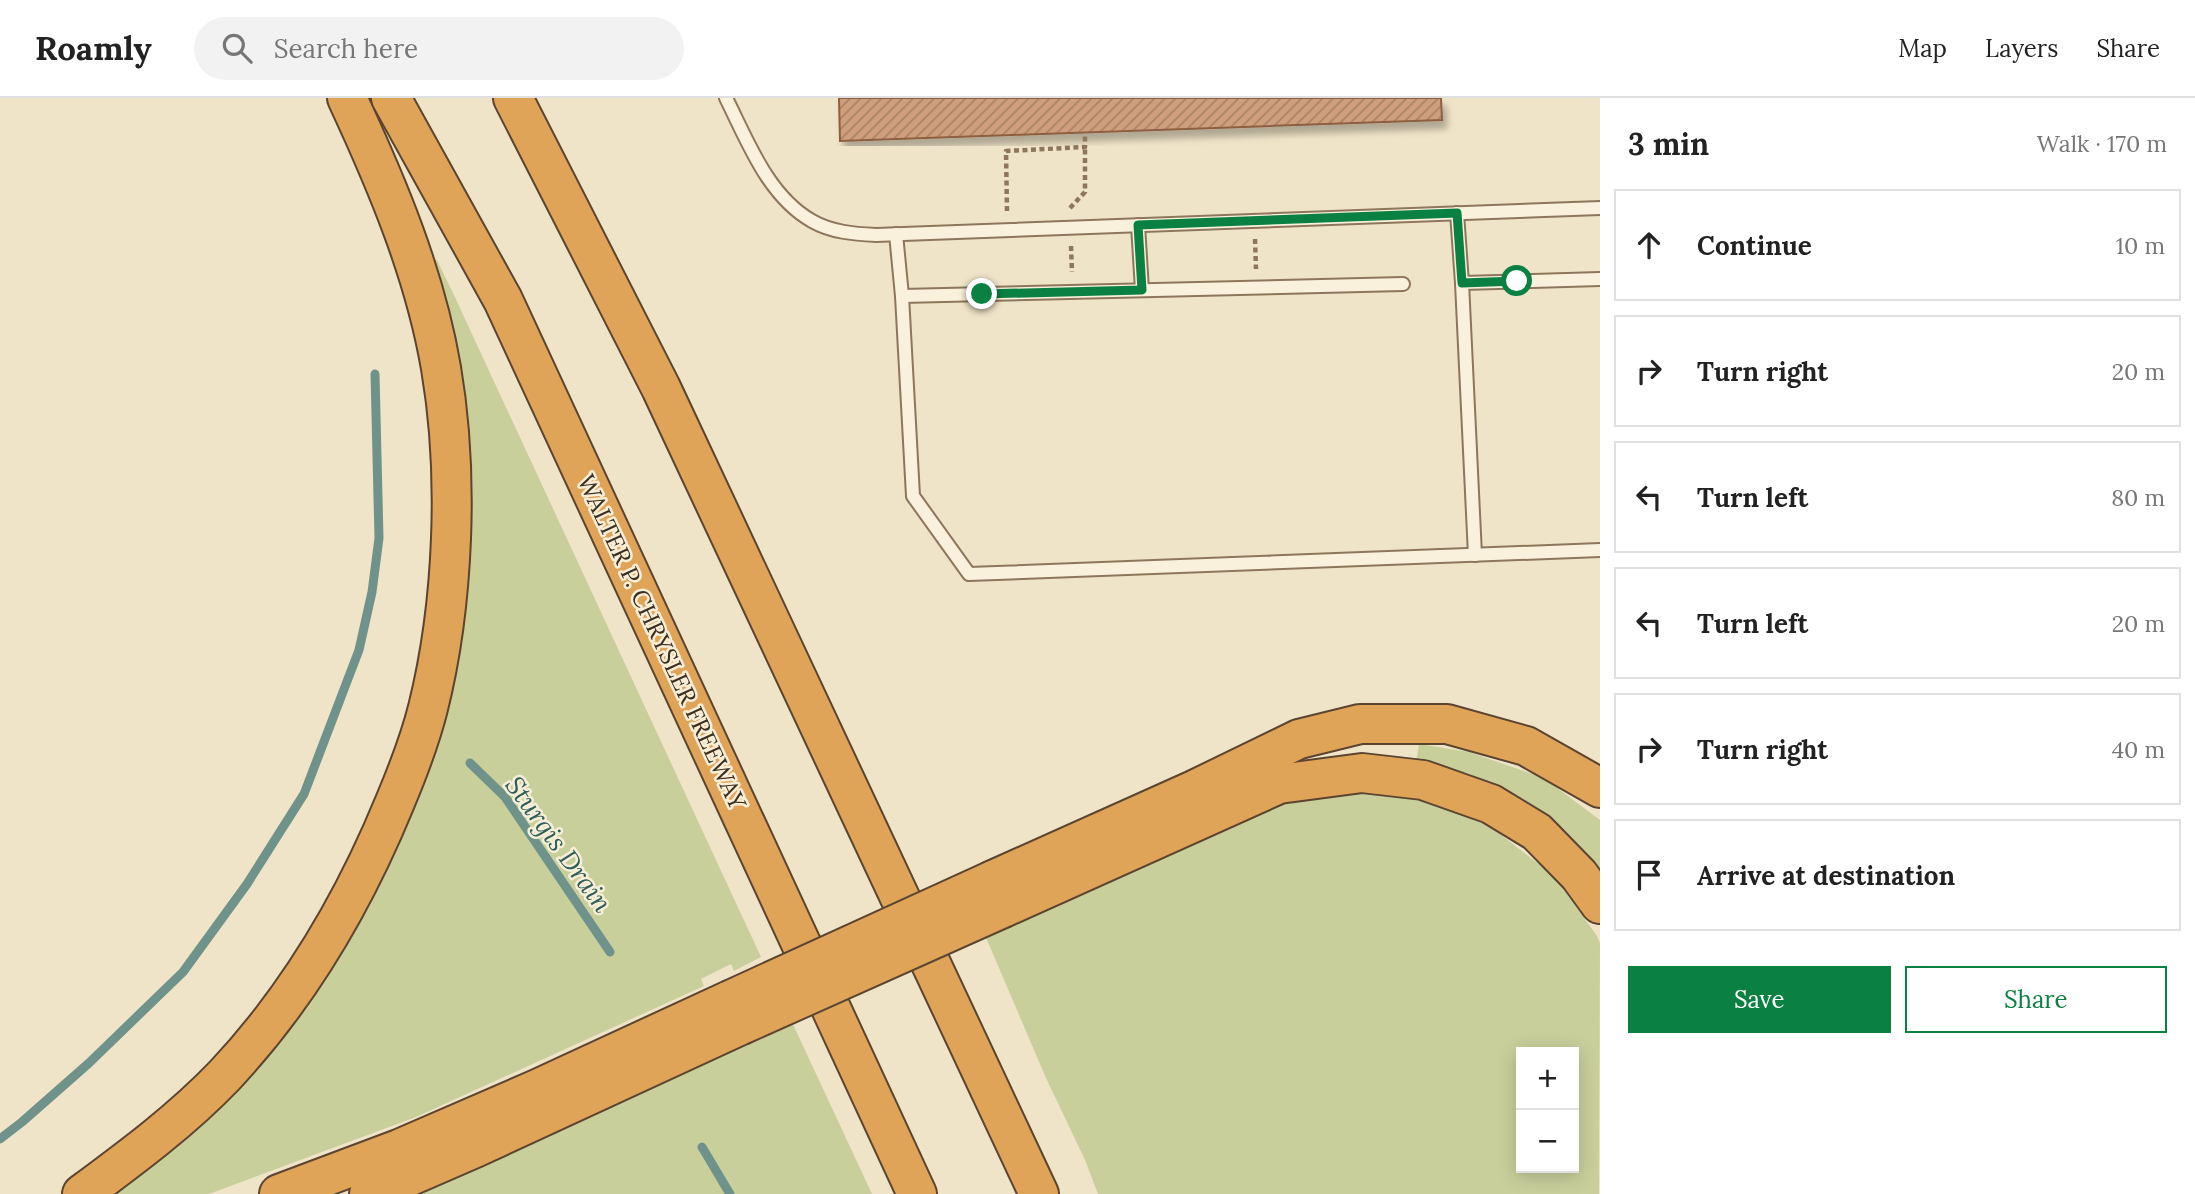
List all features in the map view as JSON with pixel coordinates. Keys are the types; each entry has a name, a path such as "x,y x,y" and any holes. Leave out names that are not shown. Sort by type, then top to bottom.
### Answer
{"highway":[{"path":"82,1194 178,1120 225,1075 296,990 353,893 379,839 410,767 428,708 446,600 451,538 452,475 441,369 430,314 413,260 393,203 347,98"},
{"name":"WALTER P. CHRYSLER FREEWAY","path":"391,98 503,300 917,1194"},
{"path":"513,98 667,400 1040,1191"},
{"path":"998,894 1194,790 1299,738 1360,723 1447,723 1526,746 1600,788"},
{"path":"279,1194 399,1149 535,1090 734,1013 998,894 1279,785 1362,773 1423,780 1490,804 1537,832 1579,874 1600,904"},
{"path":"369,1194 477,1147 734,1013"}],"lane":[{"path":"726,98 767,176 779,193 795,209 814,222 849,233 896,234 1600,208"},
{"path":"1457,213 1475,555"},
{"path":"1138,225 1142,290"},
{"path":"896,234 913,496 969,574 1600,550"},
{"path":"1462,283 1600,279"},
{"path":"902,296 1403,284"}],"path":[{"path":"1070,209 1085,192 1085,133"},
{"path":"1007,212 1006,151 1085,147"}],"green space":[{"path":"428,260 437,260 453,293 761,957 734,971 731,964 701,979 704,986 416,1117 209,1194 110,1194 236,1085 454,654"},
{"path":"1419,744 1469,752 1544,778 1600,820 1600,870 1587,853 1539,810 1468,773 1416,763"},
{"path":"1330,791 1421,798 1491,827 1554,876 1600,943 1599,1194 1098,1194 984,933 1273,802"},
{"path":"791,1020 872,1194 415,1194"}],"building":[{"path":"839,98 1441,98 1442,120 840,141"}],"waterway":[{"path":"0,1139 89,1063 183,972 247,884 304,794 359,650 372,592 379,538 375,374"},
{"name":"Sturgis Drain","path":"470,763 505,797 610,952"},
{"name":"Sturgis Drain","path":"702,1147 730,1194"}],"route":[{"path":"982,294 1142,290 1138,225 1457,213 1462,283 1517,281"}]}
